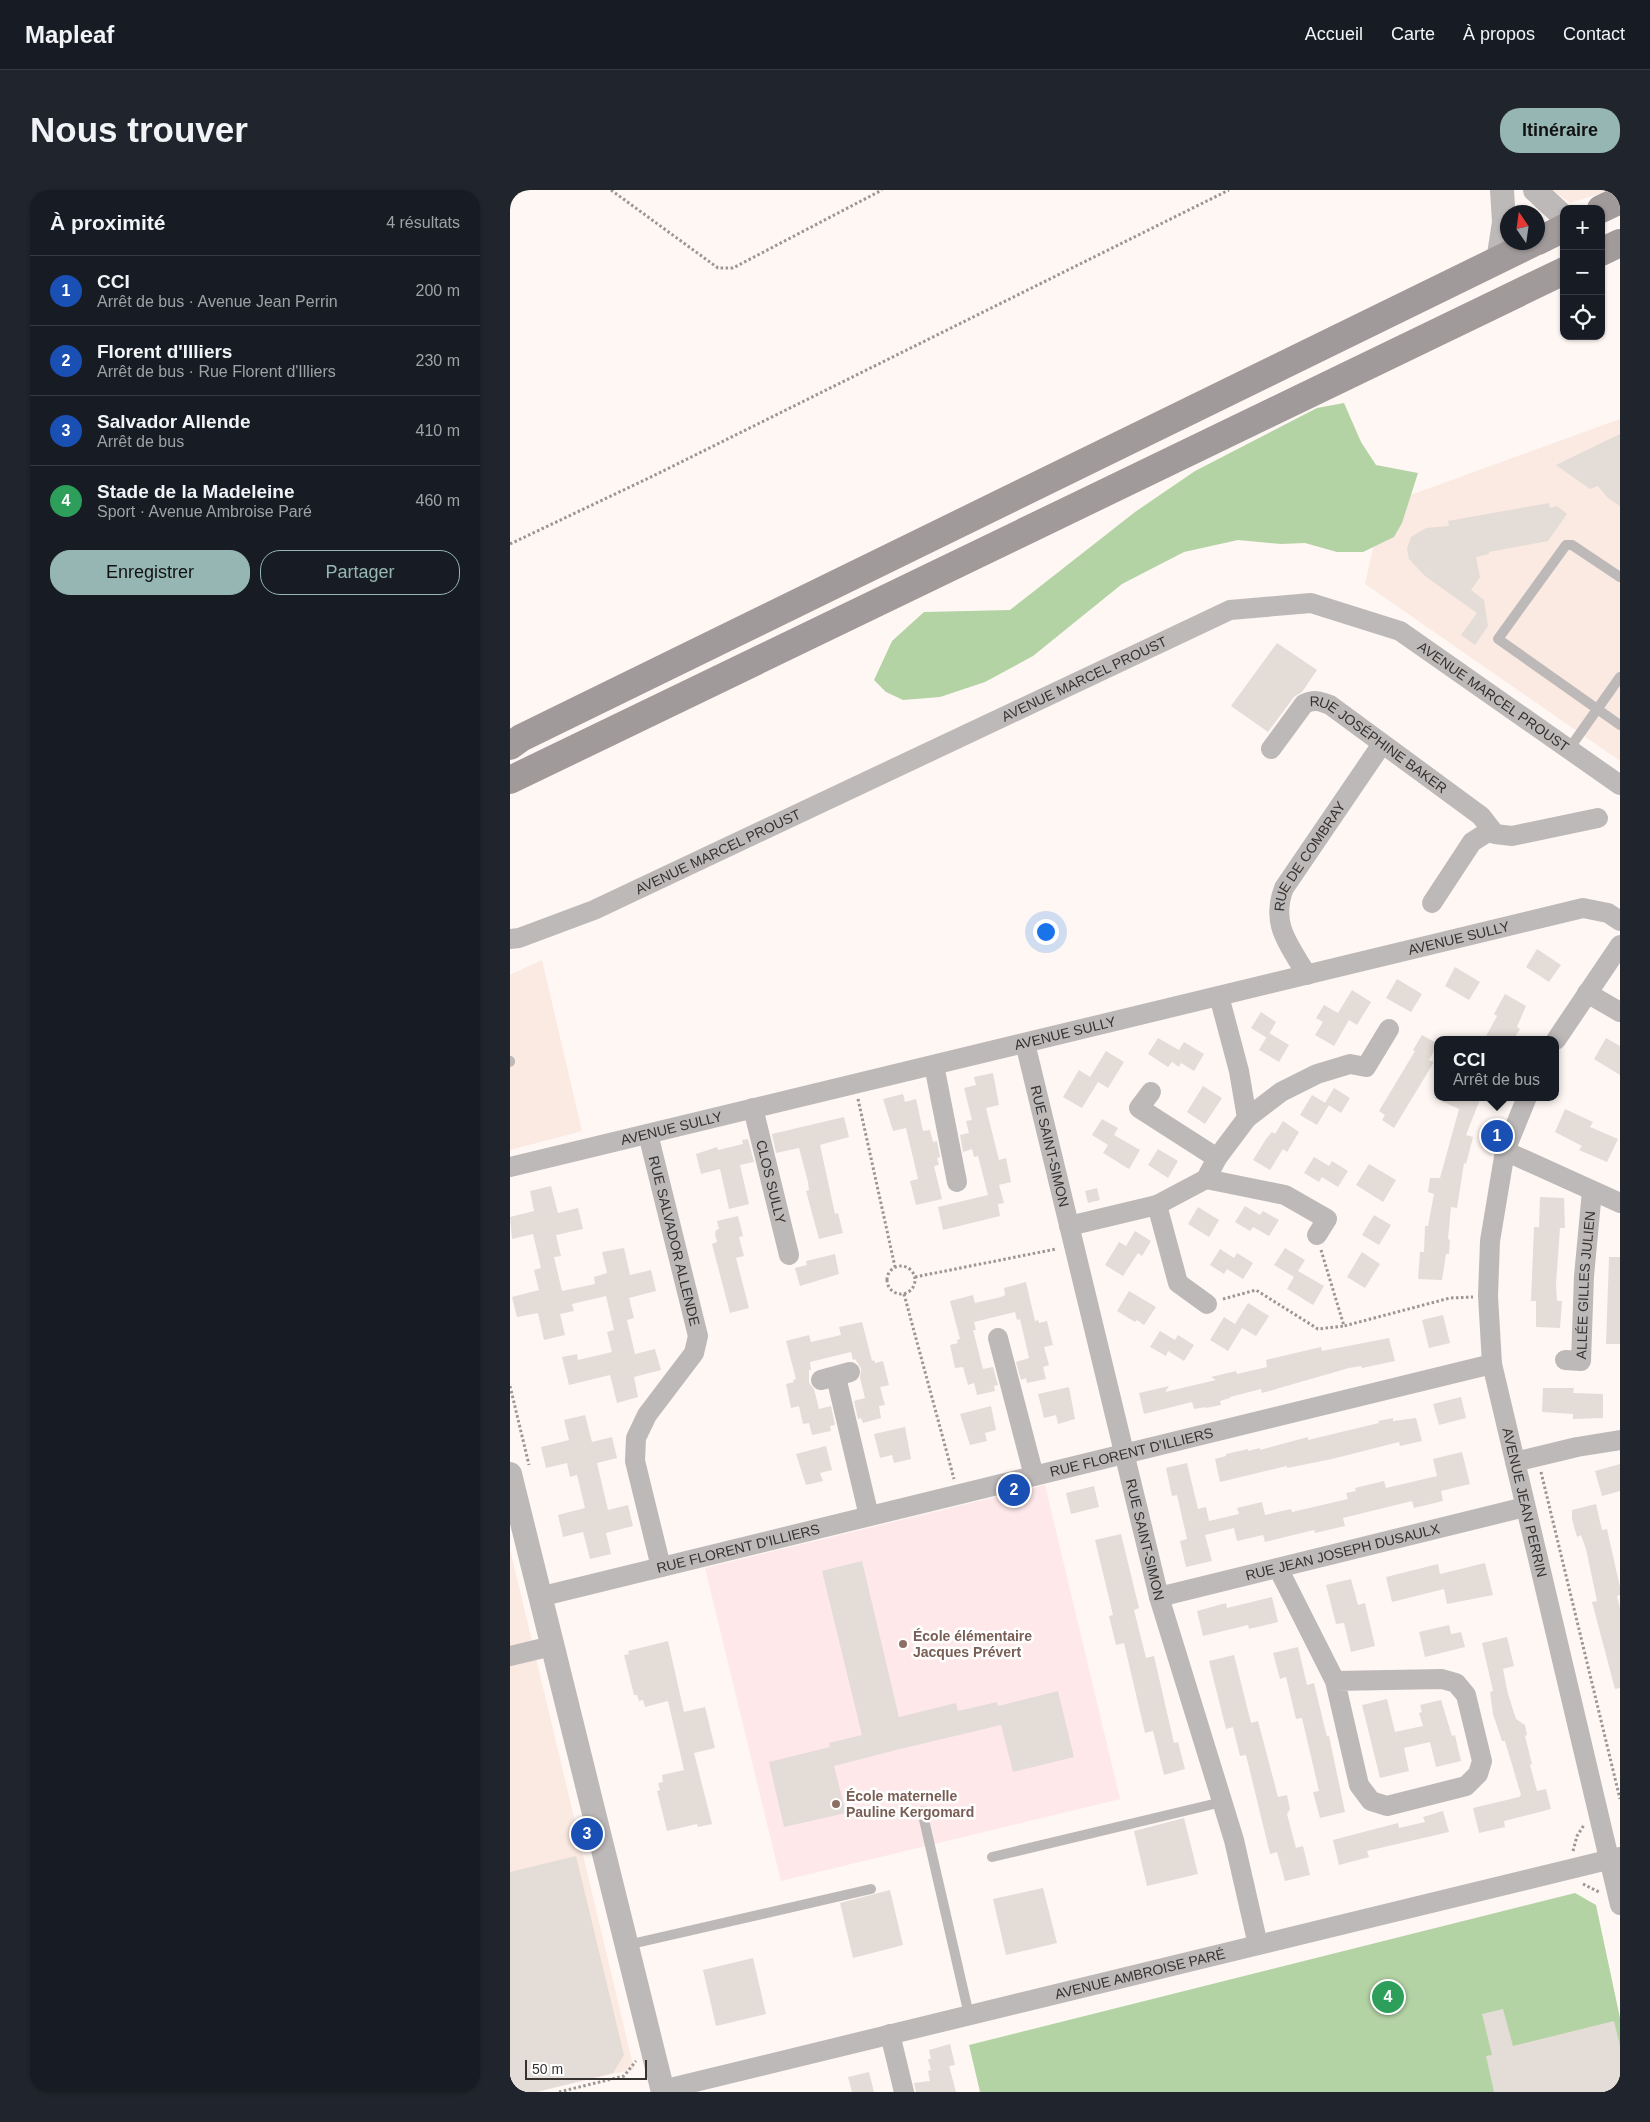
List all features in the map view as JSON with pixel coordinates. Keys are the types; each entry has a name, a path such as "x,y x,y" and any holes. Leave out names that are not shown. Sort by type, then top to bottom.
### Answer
{"main road":[{"path":"1605,207 1620,200"},
{"path":"1545,238 1560,230"},
{"path":"1605,250 1620,243"},
{"path":"510,746 521,738 1520,250"},
{"path":"510,780 1560,272"}],"street":[{"path":"1498,261 1504,222 1502,190"},
{"path":"1535,190 1560,212"},
{"name":"AVENUE MARCEL PROUST","path":"510,939 519,938 594,910 1230,610 1311,604 1400,631 1620,785"},
{"name":"RUE JOSÉPHINE BAKER","path":"1271,749 1304,704 1311,701 1320,701 1330,705 1481,816 1491,830"},
{"name":"RUE DE COMBRAY","path":"1307,975 1282,934 1278,917 1278,902 1284,888 1382,744"},
{"path":"1432,903 1472,842 1491,830 1495,834 1512,836 1598,818"},
{"name":"AVENUE SULLY","path":"510,1167 1583,908 1608,913 1620,921"},
{"name":"AVENUE MARCEL PROUST","path":"510,928 534,931"},
{"path":"1559,1036 1620,945"},
{"path":"1587,993 1620,1012"},
{"path":"1219,996 1239,1070 1248,1118"},
{"path":"1072,1236 1157,1204 1206,1180 1217,1158 1248,1118 1281,1092 1317,1074 1350,1064 1366,1067 1389,1029"},
{"name":"RUE SAINT-SIMON","path":"1025,1043 1159,1597 1234,1840 1258,1945"},
{"path":"934,1065 957,1182"},
{"path":"1151,1092 1139,1108 1217,1158"},
{"name":"AVENUE JEAN PERRIN","path":"1525,1101 1505,1151 1490,1241 1488,1296 1492,1364 1525,1507 1614,1859 1620,1905"},
{"name":"CLOS SULLY","path":"753,1108 789,1255"},
{"name":"RUE SALVADOR ALLENDE","path":"648,1134 698,1336 694,1353 647,1415 636,1438 635,1461 662,1567"},
{"path":"1505,1151 1620,1203"},
{"path":"1206,1180 1285,1196 1326,1219 1317,1235"},
{"name":"ALLÉE GILLES JULIEN","path":"1565,1360 1581,1361 1584,1276 1592,1191"},
{"path":"1157,1204 1178,1283 1207,1304"},
{"path":"999,1338 1034,1476"},
{"name":"RUE FLORENT D'ILLIERS","path":"539,1597 1492,1364"},
{"path":"836,1377 870,1516"},
{"path":"1515,1462 1577,1447 1620,1440"},
{"path":"510,1474 626,1945 659,2091"},
{"name":"RUE JEAN JOSEPH DUSAULX","path":"1159,1597 1525,1507"},
{"path":"1278,1568 1335,1681 1359,1785 1370,1800 1387,1806 1466,1786 1478,1774 1482,1760 1466,1695 1456,1683 1442,1679 1335,1681"},
{"path":"510,1656 552,1646"},
{"name":"AVENUE AMBROISE PARÉ","path":"659,2091 1614,1859"},
{"path":"890,2034 904,2092"}],"lane":[{"path":"1620,577 1572,545 1566,545 1498,639 1620,725"},
{"path":"1569,749 1620,677"},
{"path":"992,1857 1222,1802"},
{"path":"922,1811 969,2015"},
{"path":"626,1945 871,1889"}],"path":[{"path":"611,190 718,268 733,268 882,190"},
{"path":"510,544 654,476 1229,190"},
{"path":"854,1084 895,1267"},
{"path":"1317,1235 1344,1326"},
{"path":"915,1277 1072,1236"},
{"path":"905,1266 910,1269 915,1277 914,1286 904,1294 895,1293 886,1282 888,1273 895,1267 905,1266"},
{"path":"1207,1304 1256,1290 1318,1329 1344,1326 1450,1298 1488,1296"},
{"path":"904,1294 958,1495"},
{"path":"1538,1456 1543,1487 1620,1799"},
{"path":"559,2092 624,2076 636,2060"}],"shaded area":[{"path":"1553,190 1611,190 1570,203"},
{"path":"1620,419 1620,761 1365,584 1383,505"},
{"path":"542,960 582,1131 510,1150 510,975"},
{"name":"École élémentaire Jacques Prévert","path":"1045,1485 1120,1799 781,1881 705,1568"},
{"path":"510,1549 634,2069 537,2092 510,2092"}],"green space":[{"path":"1344,403 1361,442 1376,465 1418,473 1402,523 1394,537 1363,552 1337,552 1305,543 1281,544 1238,540 1184,552 1122,584 1033,656 985,682 940,697 903,700 886,692 874,680 892,641 924,612 1010,610 1135,512 1195,471 1317,408"},
{"path":"1575,1893 1596,1905 1620,2018 1620,2092 980,2092 969,2045"}],"building":[{"path":"1620,434 1620,506 1608,498 1598,486 1590,489 1556,465"},
{"path":"1549,503 1550,508 1557,506 1567,514 1548,541 1489,552 1489,554 1476,557 1480,577 1471,590 1484,600 1488,626 1475,645 1461,635 1477,613 1425,576 1409,559 1407,549 1411,537 1426,528 1449,526 1448,521"},
{"path":"1277,643 1317,670 1302,692 1294,697 1268,732 1231,706"},
{"path":"1537,949 1561,965 1549,982 1526,967"},
{"path":"1455,967 1480,982 1469,1000 1445,986"},
{"path":"1397,979 1422,994 1411,1012 1386,998"},
{"path":"1352,990 1371,1002 1357,1025 1349,1020 1334,1046 1315,1035 1323,1022 1316,1018 1324,1005 1338,1013"},
{"path":"1505,994 1526,1006 1517,1027 1520,1029 1516,1036 1486,1036 1497,1016 1494,1014"},
{"path":"1261,1012 1276,1022 1267,1038 1251,1028"},
{"path":"1269,1033 1289,1045 1279,1062 1259,1050"},
{"path":"1422,1035 1434,1042 1434,1051 1429,1060 1434,1062 1394,1128 1382,1120 1385,1115 1379,1111 1415,1051 1413,1050"},
{"path":"1158,1038 1179,1050 1184,1042 1204,1054 1194,1071 1181,1063 1179,1067 1172,1062 1168,1067 1148,1054"},
{"path":"1606,1038 1620,1046 1620,1075 1594,1059"},
{"path":"1106,1051 1124,1062 1108,1088 1090,1077"},
{"path":"1079,1070 1098,1082 1082,1108 1063,1097"},
{"path":"993,1073 999,1105 986,1108 999,1160 1006,1158 1011,1182 999,1185 1004,1203 998,1204 1000,1216 943,1230 938,1207 988,1195 978,1156 974,1157 972,1149 963,1152 960,1135 969,1133 966,1121 972,1120 964,1088 976,1085 974,1077"},
{"path":"1203,1086 1222,1098 1205,1124 1187,1112"},
{"path":"1334,1088 1350,1098 1341,1113 1325,1103"},
{"path":"903,1094 905,1102 916,1099 923,1131 930,1130 933,1142 937,1141 940,1157 937,1158 939,1165 934,1166 942,1199 916,1205 910,1181 918,1179 906,1128 893,1131 883,1099"},
{"path":"1312,1095 1329,1105 1317,1125 1300,1115"},
{"path":"1442,1101 1479,1101 1466,1135 1473,1137 1466,1164 1464,1163 1457,1208 1451,1207 1448,1239 1450,1240 1449,1254 1446,1254 1442,1280 1418,1279 1420,1252 1424,1252 1425,1226 1428,1226 1434,1194 1428,1192 1430,1178 1440,1178 1459,1109"},
{"path":"1565,1109 1593,1122 1590,1127 1618,1139 1607,1162 1579,1150 1582,1146 1555,1132"},
{"path":"844,1117 849,1137 820,1145 835,1214 838,1213 843,1233 819,1239 806,1191 809,1190 808,1182 799,1148 776,1153 772,1134"},
{"path":"1102,1119 1118,1128 1114,1135 1140,1150 1129,1169 1103,1153 1108,1145 1092,1135"},
{"path":"1283,1121 1299,1132 1287,1152 1283,1149 1270,1170 1253,1160 1266,1139 1272,1132 1275,1134"},
{"path":"748,1139 754,1162 740,1165 749,1204 729,1209 720,1169 701,1174 696,1154 717,1147 718,1150 743,1144 742,1140"},
{"path":"1158,1149 1178,1161 1168,1178 1148,1165"},
{"path":"1314,1157 1329,1166 1332,1161 1348,1171 1338,1187 1322,1177 1319,1182 1304,1173"},
{"path":"1369,1164 1396,1180 1383,1202 1356,1185"},
{"path":"551,1186 558,1213 578,1208 583,1229 556,1235 561,1256 554,1257 562,1291 595,1284 594,1277 607,1273 602,1252 624,1248 630,1275 651,1270 656,1291 629,1298 634,1318 627,1320 635,1354 655,1349 661,1370 634,1377 638,1397 617,1403 610,1375 569,1385 562,1357 577,1354 578,1360 612,1352 607,1332 614,1330 606,1296 572,1304 574,1311 560,1314 565,1335 544,1340 538,1313 517,1317 512,1297 539,1290 534,1270 541,1268 533,1234 512,1239 510,1217 534,1211 530,1191"},
{"path":"1097,1188 1100,1200 1088,1203 1085,1191"},
{"path":"1540,1197 1564,1198 1565,1228 1560,1228 1556,1284 1557,1301 1562,1301 1560,1328 1536,1327 1536,1301 1531,1301 1534,1227 1539,1227"},
{"path":"1245,1206 1260,1215 1263,1211 1279,1220 1269,1236 1253,1227 1250,1231 1235,1222"},
{"path":"1198,1207 1219,1220 1209,1237 1188,1224"},
{"path":"1374,1215 1391,1225 1379,1245 1362,1235"},
{"path":"738,1216 743,1236 739,1237 744,1256 736,1258 749,1308 730,1313 712,1244 717,1242 715,1234 716,1230 719,1229 717,1221"},
{"path":"1135,1231 1151,1241 1142,1256 1138,1253 1123,1276 1105,1265 1119,1242 1126,1246"},
{"path":"1285,1248 1305,1260 1298,1271 1324,1286 1313,1305 1287,1289 1294,1277 1274,1265"},
{"path":"1220,1249 1234,1258 1237,1253 1253,1263 1243,1279 1227,1269 1224,1274 1210,1265"},
{"path":"1362,1252 1380,1264 1365,1288 1347,1277"},
{"path":"835,1254 839,1274 800,1286 795,1268 807,1265 806,1261"},
{"path":"1609,1257 1620,1257 1620,1344 1606,1344"},
{"path":"1026,1282 1035,1321 1038,1320 1039,1323 1047,1321 1053,1345 1044,1347 1049,1365 1043,1367 1046,1379 1027,1383 1026,1378 1021,1380 1016,1362 1029,1358 1020,1319 1017,1320 1015,1312 974,1322 976,1330 973,1330 983,1369 993,1367 998,1385 994,1386 995,1391 977,1395 974,1383 968,1385 963,1367 955,1368 950,1345 958,1343 957,1340 960,1339 950,1301 973,1295 975,1303 1001,1297 1005,1295 1004,1288"},
{"path":"1129,1291 1156,1307 1144,1325 1117,1311"},
{"path":"1248,1303 1269,1316 1256,1336 1242,1328 1228,1351 1210,1340 1224,1317 1235,1324"},
{"path":"1443,1315 1450,1343 1429,1348 1422,1320"},
{"path":"862,1322 872,1361 874,1360 875,1363 883,1361 889,1385 880,1387 885,1405 879,1406 881,1418 863,1423 861,1418 858,1419 854,1401 865,1398 860,1378 861,1368 855,1359 853,1360 851,1352 810,1362 809,1383 814,1389 819,1409 831,1406 835,1425 830,1426 831,1431 812,1435 809,1423 803,1424 799,1406 791,1408 786,1384 794,1382 793,1380 796,1379 786,1341 809,1335 811,1342 841,1335 839,1327"},
{"path":"1160,1331 1175,1340 1178,1335 1194,1345 1184,1361 1168,1351 1166,1356 1150,1347"},
{"path":"1389,1338 1395,1361 1362,1368 1361,1366 1349,1368 1262,1393 1261,1389 1220,1401 1221,1405 1194,1409 1192,1402 1144,1414 1139,1393 1169,1386 1165,1392 1216,1380 1211,1377 1236,1371 1237,1374 1267,1367 1266,1360 1321,1347 1322,1351"},
{"path":"1069,1387 1075,1419 1058,1424 1056,1415 1044,1418 1038,1394"},
{"path":"1543,1388 1574,1388 1573,1393 1603,1394 1603,1418 1573,1419 1573,1414 1542,1412"},
{"path":"1461,1397 1466,1418 1439,1425 1433,1404"},
{"path":"991,1406 996,1430 985,1433 987,1441 970,1445 960,1414"},
{"path":"585,1415 592,1442 612,1437 617,1458 597,1463 608,1510 628,1505 633,1526 606,1533 611,1554 590,1559 583,1532 563,1537 558,1515 585,1508 577,1475 570,1477 567,1463 546,1468 541,1447 569,1440 564,1420"},
{"path":"1393,1418 1393,1421 1416,1418 1422,1441 1400,1446 1399,1442 1332,1459 1287,1468 1287,1466 1220,1482 1215,1459 1226,1456 1226,1454 1248,1449 1248,1451 1260,1448 1260,1450 1308,1437 1308,1440"},
{"path":"905,1427 911,1459 894,1463 892,1455 880,1458 874,1434"},
{"path":"826,1446 832,1470 820,1473 823,1481 806,1485 796,1454"},
{"path":"1462,1452 1470,1484 1441,1491 1443,1501 1414,1508 1412,1501 1343,1518 1345,1526 1315,1533 1314,1530 1265,1542 1263,1535 1237,1541 1234,1528 1205,1535 1212,1561 1186,1567 1180,1541 1187,1539 1177,1495 1172,1496 1166,1468 1187,1463 1198,1509 1206,1507 1209,1521 1239,1514 1237,1508 1262,1502 1265,1515 1291,1509 1292,1512 1348,1499 1346,1493 1356,1491 1355,1488 1384,1481 1386,1488 1437,1476 1433,1459"},
{"path":"1620,1464 1620,1491 1602,1496 1595,1471"},
{"path":"1094,1486 1099,1507 1071,1514 1066,1493"},
{"path":"1596,1504 1602,1530 1607,1529 1620,1587 1620,1595 1617,1596 1620,1608 1620,1688 1615,1689 1592,1602 1597,1601 1586,1549 1581,1535 1577,1537 1572,1519 1572,1510"},
{"path":"1121,1534 1139,1608 1134,1610 1146,1658 1154,1656 1174,1743 1178,1742 1185,1769 1164,1775 1153,1731 1145,1733 1124,1643 1116,1645 1109,1616 1113,1615 1095,1540"},
{"path":"862,1561 899,1717 956,1703 958,1711 997,1702 998,1706 1058,1691 1074,1757 1013,1772 1001,1725 896,1750 834,1766 846,1813 784,1827 769,1762 830,1747 829,1743 862,1735 822,1571"},
{"path":"1485,1563 1493,1595 1447,1604 1444,1589 1392,1602 1386,1577 1438,1564 1440,1574"},
{"path":"1351,1579 1358,1605 1365,1603 1375,1646 1351,1652 1344,1623 1336,1624 1326,1585"},
{"path":"1272,1597 1278,1622 1249,1629 1248,1625 1203,1636 1197,1611 1226,1603 1227,1608"},
{"path":"1449,1625 1451,1634 1461,1632 1465,1647 1425,1657 1419,1632"},
{"path":"1507,1637 1514,1666 1503,1669 1508,1694 1516,1719 1525,1725 1527,1735 1525,1736 1532,1764 1530,1765 1537,1791 1546,1789 1551,1809 1504,1821 1505,1827 1479,1833 1473,1808 1521,1795 1505,1741 1502,1741 1493,1714 1490,1692 1493,1691 1482,1643"},
{"path":"668,1641 684,1712 705,1707 715,1748 694,1753 712,1824 698,1827 697,1824 667,1831 657,1791 660,1790 658,1783 663,1782 662,1775 684,1770 668,1701 645,1707 643,1700 639,1701 637,1695 634,1695 624,1655 629,1654 628,1651"},
{"path":"1298,1647 1307,1685 1314,1683 1325,1729 1327,1736 1329,1736 1345,1812 1320,1818 1313,1792 1319,1791 1302,1718 1296,1719 1286,1677 1280,1679 1273,1653"},
{"path":"1234,1655 1251,1723 1258,1721 1278,1797 1287,1795 1290,1809 1287,1814 1296,1848 1303,1846 1310,1875 1285,1881 1277,1852 1270,1854 1246,1755 1240,1756 1233,1727 1226,1729 1209,1661"},
{"path":"1387,1699 1395,1732 1423,1726 1419,1713 1422,1712 1420,1705 1441,1700 1452,1736 1455,1735 1461,1761 1436,1767 1430,1742 1404,1748 1409,1771 1380,1778 1362,1705"},
{"path":"1443,1811 1449,1832 1367,1851 1369,1857 1339,1865 1333,1840 1398,1823 1399,1828 1425,1822 1423,1817"},
{"path":"1184,1818 1198,1874 1147,1886 1134,1831"},
{"path":"576,1856 624,2055 613,2073 536,2092 510,2092 510,1872"},
{"path":"1043,1888 1057,1943 1006,1955 993,1899"},
{"path":"890,1890 903,1945 853,1958 840,1903"},
{"path":"753,1958 766,2014 716,2026 703,1970"},
{"path":"1503,2009 1513,2046 1614,2021 1620,2046 1620,2092 1494,2092 1486,2056 1492,2055 1482,2014"},
{"path":"950,2044 955,2065 949,2066 956,2092 916,2092 914,2083 930,2081 928,2071 931,2070 928,2059 931,2059 929,2050"},
{"path":"869,2072 874,2092 852,2092 848,2077"}],"place":[{"name":"CCI","path":"1497,1136"},
{"name":"Florent d'Illiers","path":"1014,1490"},
{"name":"École élémentaire Jacques Prévert","path":"903,1644"},
{"name":"École maternelle Pauline Kergomard","path":"836,1804"},
{"name":"Salvador Allende","path":"587,1834"},
{"name":"Stade de la Madeleine","path":"1388,1997"}]}
